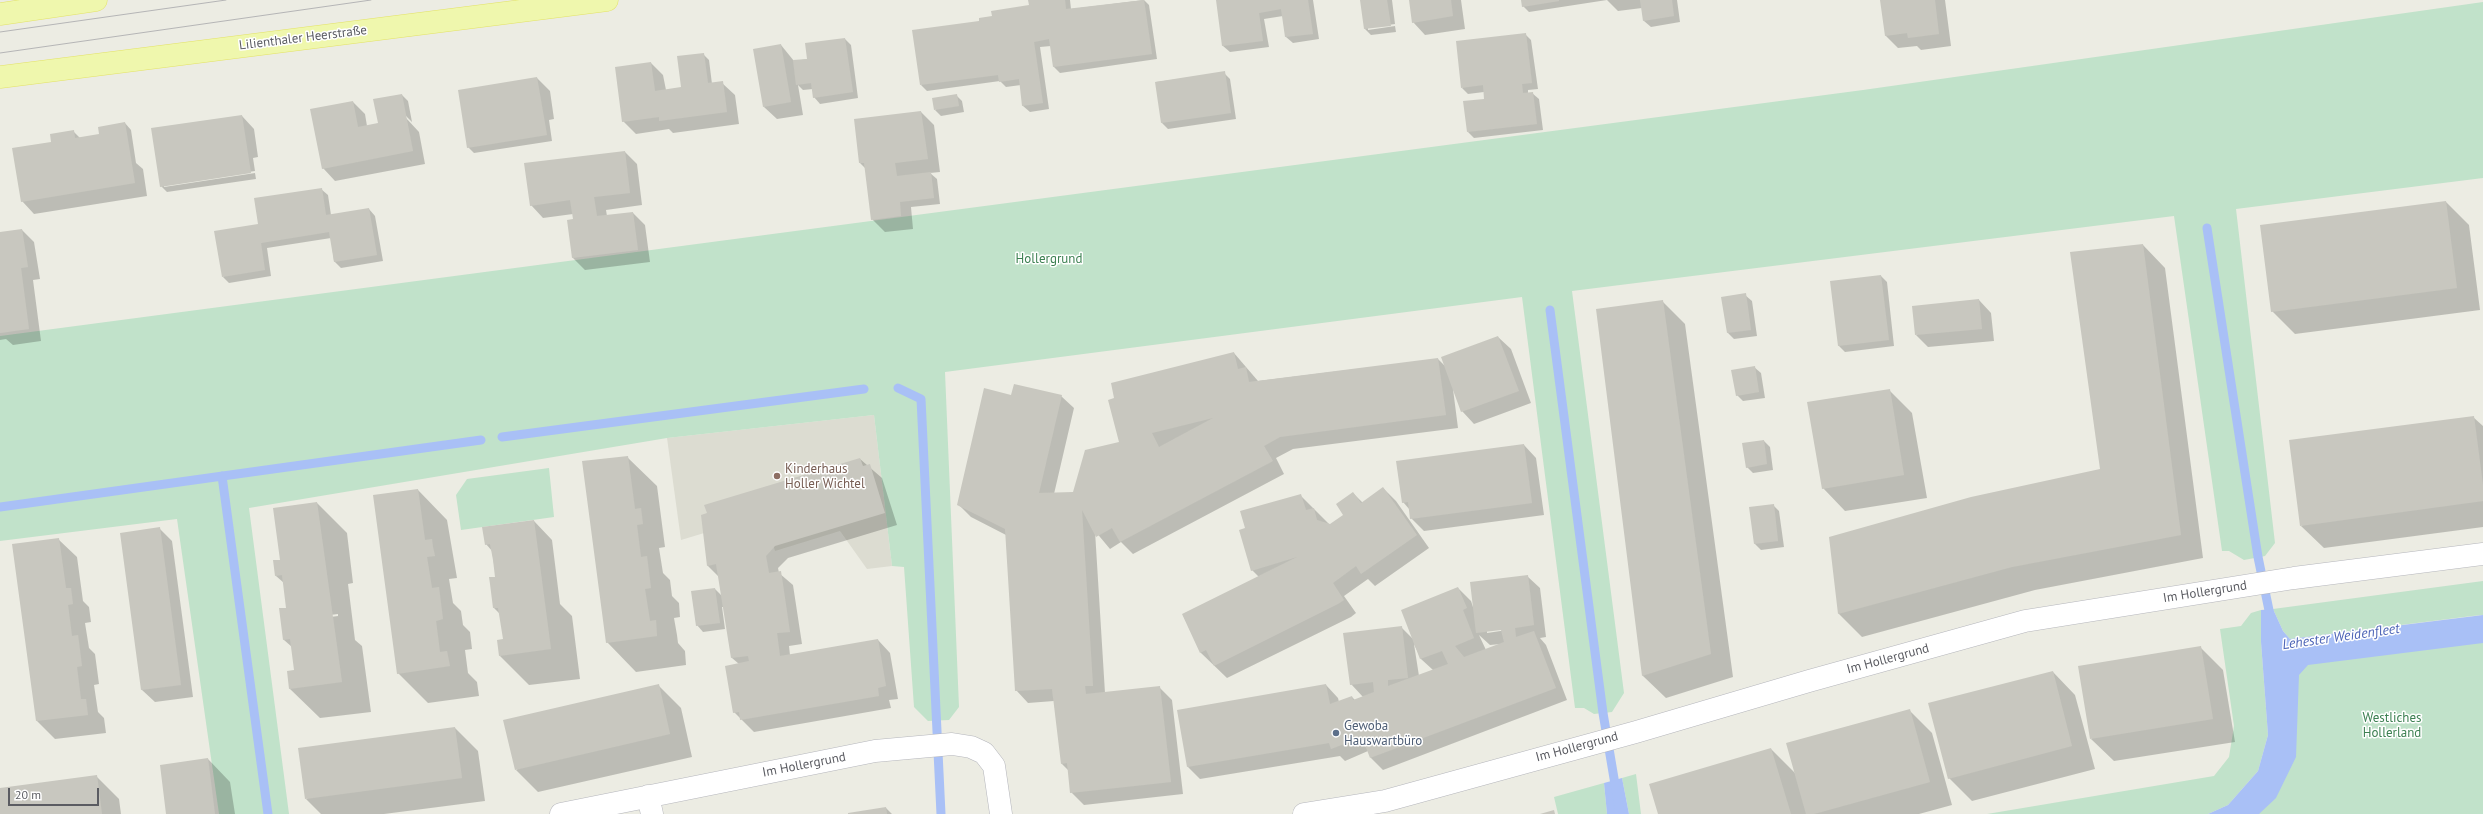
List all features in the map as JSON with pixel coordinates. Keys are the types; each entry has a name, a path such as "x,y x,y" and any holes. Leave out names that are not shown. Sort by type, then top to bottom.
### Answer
{"main road":[{"path":"0,14 96,0"},
{"name":"Lilienthaler Heerstraße","path":"0,77 607,0"}],"street":[{"name":"Im Hollergrund","path":"1304,814 1385,800 1624,735 2025,621 2277,581 2483,554"},
{"name":"Im Hollergrund","path":"561,814 650,805 875,751 952,744 971,747 984,753 994,766 1001,814"}],"shaded area":[{"name":"Kinderhaus Holler Wichtel","path":"874,415 892,566 867,569 840,531 775,551 764,515 681,540 667,438"}],"green space":[{"name":"Hollergrund","path":"2483,2 2483,178 2236,209 2275,543 2265,556 2244,560 2229,551 2222,551 2174,216 1572,291 1624,693 1612,712 1594,714 1584,708 1575,708 1522,297 945,372 959,707 949,720 928,721 914,707 904,567 892,566 874,415 667,438 249,508 289,814 219,814 177,519 0,541 0,336 1863,90"},
{"path":"549,468 554,517 461,530 456,495 467,479"},
{"path":"2483,581 2483,615 2290,639 2283,631 2273,609"},
{"path":"2261,610 2261,642 2268,735 2258,771 2228,805 2208,814 1987,814 2214,776 2229,757 2234,726 2220,629 2241,626 2251,613"},
{"name":"Westliches Hollerland","path":"2483,626 2483,814 2236,814 2264,788 2285,650"},
{"path":"1636,774 1641,814 1629,814 1622,778"},
{"path":"1604,783 1607,814 1558,814 1554,797"}],"water":[{"name":"Lehester Weidenfleet","path":"2273,609 2283,631 2290,639 2483,615 2483,643 2308,665 2299,675 2296,757 2276,798 2259,814 2208,814 2228,805 2258,771 2268,735 2261,642 2261,610"},
{"path":"1622,778 1629,814 1607,814 1604,783"}],"building":[{"path":"1028,0 1065,0 1066,9 1144,0 1152,54 1053,67 1049,39 1034,42 1043,103 1022,106 1019,79 999,82 998,75 920,85 912,30 979,21 979,18 992,16 991,11 1029,5"},
{"path":"1216,0 1308,0 1313,34 1285,37 1281,9 1259,13 1263,41 1222,46"},
{"path":"1360,0 1387,0 1391,26 1364,29"},
{"path":"1409,0 1451,0 1453,16 1412,23"},
{"path":"1521,0 1559,0 1559,1 1522,7"},
{"path":"1640,0 1672,0 1674,16 1643,21"},
{"path":"1880,0 1935,0 1939,34 1908,38 1907,33 1885,36"},
{"path":"1526,33 1532,83 1522,84 1523,93 1533,92 1537,124 1467,132 1463,101 1484,99 1483,85 1461,88 1456,41"},
{"path":"845,38 853,92 813,98 811,83 796,85 793,60 807,59 805,43"},
{"path":"781,44 791,102 763,107 753,49"},
{"path":"704,53 708,83 723,81 727,112 659,121 659,117 622,122 615,67 651,62 655,91 681,87 677,56"},
{"path":"1225,71 1231,113 1161,123 1155,82"},
{"path":"537,77 547,135 467,148 458,90"},
{"path":"402,94 413,151 322,169 310,109 353,101 358,127 378,123 373,99"},
{"path":"957,94 959,106 934,110 932,98"},
{"path":"921,111 928,159 895,163 897,176 931,172 934,198 900,202 901,216 871,220 864,163 859,163 854,119"},
{"path":"242,115 251,173 160,187 151,128"},
{"path":"125,122 135,183 21,202 12,148 51,142 50,134 74,130 75,138 99,134 98,127"},
{"path":"625,151 630,193 594,197 597,216 633,212 638,250 572,258 567,220 573,219 570,200 530,206 524,163"},
{"path":"322,188 326,215 369,208 377,255 334,262 329,232 261,243 265,270 222,277 214,231 258,224 254,198"},
{"path":"2446,201 2457,288 2271,312 2260,225"},
{"path":"22,229 28,267 21,268 29,329 0,333 0,232"},
{"path":"2143,244 2181,535 2012,567 1838,614 1829,537 1971,497 2100,469 2070,252"},
{"path":"1881,275 1889,340 1838,346 1830,281"},
{"path":"1746,293 1751,330 1727,333 1721,297"},
{"path":"1979,299 1982,329 1915,335 1912,306"},
{"path":"1663,300 1711,654 1642,676 1596,309"},
{"path":"1498,336 1519,391 1461,412 1441,357"},
{"path":"1234,352 1238,369 1246,367 1249,382 1438,358 1446,415 1280,437 1264,446 1273,461 1120,542 1112,528 1096,537 1082,510 1093,686 1085,686 1086,694 1160,686 1171,782 1070,793 1067,763 1061,764 1052,689 1015,691 1005,529 957,505 984,388 1011,395 1014,384 1062,395 1039,493 1073,492 1085,450 1119,442 1108,400 1114,398 1111,383","holes":["1213,418 1159,447 1152,433"]},
{"path":"1755,366 1759,392 1736,396 1731,370"},
{"path":"1890,389 1904,475 1822,489 1807,402"},
{"path":"2474,416 2483,485 2483,501 2300,526 2289,440"},
{"path":"1764,440 1767,464 1746,468 1742,443"},
{"path":"1524,444 1532,503 1410,519 1408,502 1402,503 1396,461"},
{"path":"628,456 635,509 641,508 643,524 637,525 641,557 647,556 651,588 645,589 650,621 656,620 657,636 606,643 582,461"},
{"path":"860,458 863,466 870,464 885,513 775,546 766,556 769,573 781,571 790,632 777,633 780,656 878,639 886,686 878,688 879,696 740,720 739,712 733,713 725,666 749,661 748,656 731,658 716,564 707,566 701,515 707,513 704,505"},
{"path":"1383,487 1417,535 1361,574 1356,566 1333,583 1344,600 1338,604 1214,666 1206,650 1200,653 1182,614 1297,557 1251,571 1239,530 1245,528 1240,511 1301,494 1306,510 1314,508 1317,520 1330,524 1343,515 1336,504 1353,492 1361,503"},
{"path":"418,489 425,540 432,539 435,556 427,557 432,588 439,587 443,619 436,621 440,652 447,651 450,666 397,674 373,495"},
{"path":"317,502 342,682 289,689 287,671 294,670 290,639 283,640 279,608 286,608 282,575 275,576 273,560 280,560 273,508"},
{"path":"1774,504 1778,541 1754,544 1749,507"},
{"path":"534,520 551,649 499,656 497,640 503,639 498,608 493,608 489,577 495,577 493,560 490,544 485,545 482,527"},
{"path":"160,527 181,685 141,690 120,533"},
{"path":"59,538 66,588 71,588 73,604 68,605 72,636 78,635 82,666 77,667 81,699 86,699 88,715 36,721 12,544"},
{"path":"1528,575 1534,625 1515,628 1516,637 1534,631 1556,688 1370,758 1362,737 1331,749 1329,743 1187,767 1177,710 1326,684 1330,704 1352,696 1353,700 1374,692 1373,682 1350,685 1343,633 1402,626 1408,678 1388,680 1388,686 1448,664 1442,651 1420,659 1401,610 1458,587 1467,608 1463,610 1474,638 1455,646 1464,657 1504,642 1501,630 1476,633 1470,582"},
{"path":"715,588 720,623 696,626 691,591"},
{"path":"2201,646 2213,719 2090,739 2078,666"},
{"path":"2053,671 2072,746 1948,779 1928,703"},
{"path":"659,684 670,734 515,770 503,720"},
{"path":"1910,709 1930,782 1814,814 1806,814 1786,743"},
{"path":"455,727 462,778 305,799 298,748"},
{"path":"1771,748 1791,814 1658,814 1649,784"},
{"path":"208,758 215,814 166,814 160,765"},
{"path":"97,775 102,814 0,814 0,788"},
{"path":"886,807 887,814 848,814 848,813"},
{"path":"1554,810 1555,814 1540,814"}],"waterway":[{"path":"2207,228 2258,557 2271,620"},
{"path":"1550,310 1603,713 1620,814"},
{"path":"898,388 921,399 941,814"},
{"path":"502,437 864,389"},
{"path":"0,507 481,440"},
{"path":"222,476 268,814"}],"tram line":[{"path":"0,32 226,0"},
{"path":"0,53 371,0"}],"place":[{"name":"Kinderhaus Holler Wichtel","path":"777,476"},
{"name":"Gewoba Hauswartbüro","path":"1336,733"}]}
